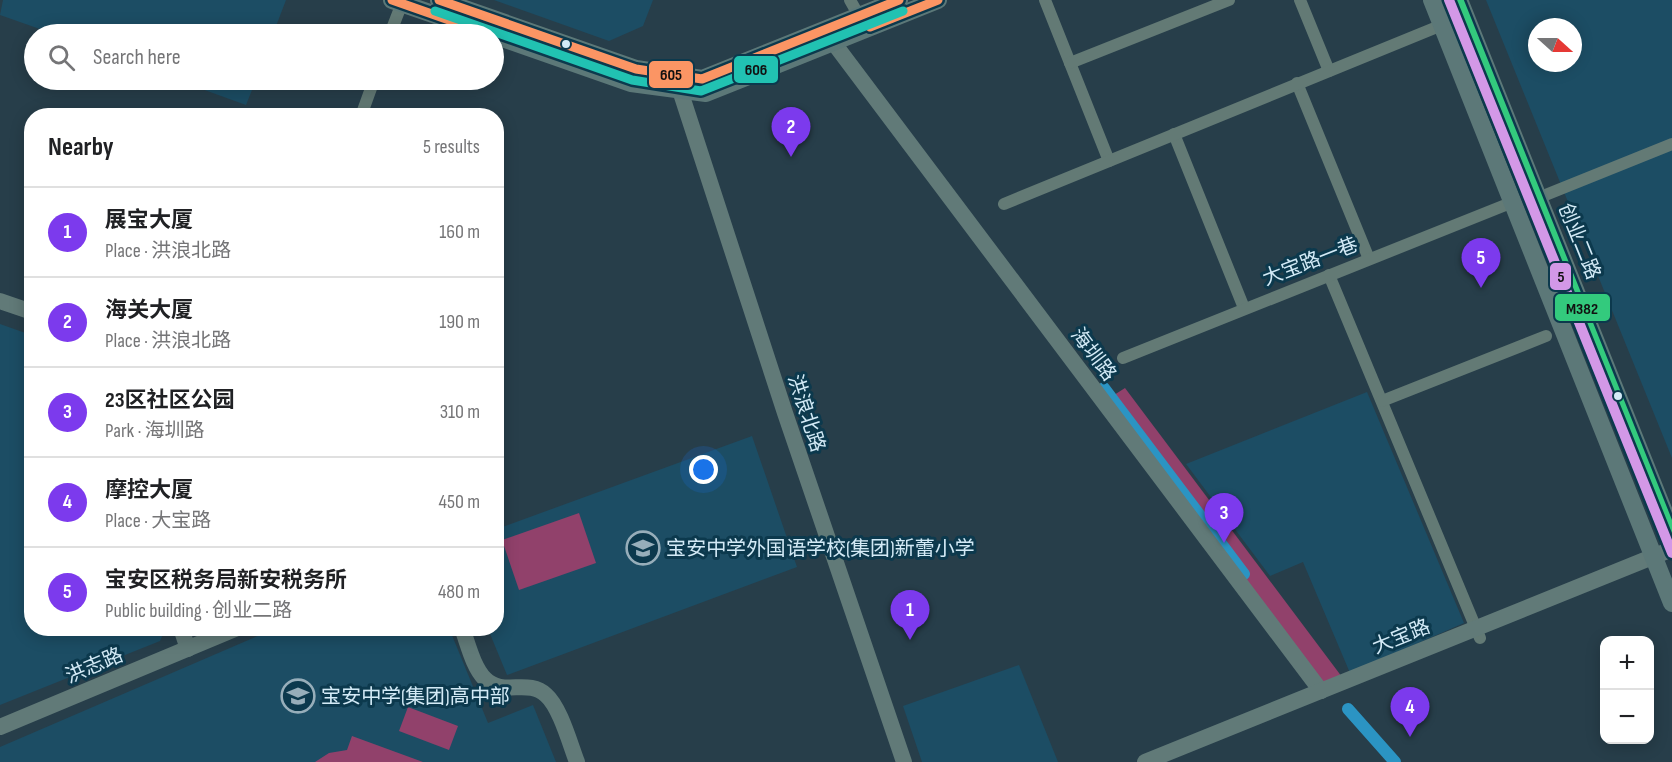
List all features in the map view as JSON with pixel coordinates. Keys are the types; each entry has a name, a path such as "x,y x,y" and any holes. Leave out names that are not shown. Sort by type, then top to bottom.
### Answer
{"main road":[{"path":"439,0 706,93 938,0"},
{"path":"504,39 630,83 678,82 702,79 899,0"},
{"path":"1432,0 1661,561 1672,603"},
{"name":"创业二路","path":"1460,0 1672,532"},
{"path":"397,2 460,24"},
{"name":"海圳路","path":"833,42 1321,691"},
{"name":"洪浪北路","path":"678,82 785,413 904,762"},
{"path":"0,301 24,309"},
{"name":"大宝路","path":"1145,762 1321,691 1478,633 1661,561 1672,549"},
{"name":"大宝路","path":"1172,762 1478,633"},
{"path":"184,636 188,649"},
{"name":"洪志路","path":"0,727 218,636"},
{"path":"465,636 479,670 491,684 508,689 537,689 552,701 577,762"}],"street":[{"path":"850,0 859,16"},
{"path":"1045,0 1109,161"},
{"path":"1070,63 1229,0"},
{"path":"1300,0 1329,71"},
{"path":"392,24 397,2"},
{"path":"1004,204 1442,25"},
{"path":"1297,83 1369,259"},
{"path":"364,108 370,90"},
{"path":"1174,134 1244,308"},
{"path":"1538,198 1672,144"},
{"name":"大宝路一巷","path":"1123,358 1513,202"},
{"path":"1329,275 1478,633"},
{"path":"1382,401 1546,336"}],"shaded area":[{"path":"3,0 286,0 277,24 26,24 0,15"},
{"path":"494,0 653,0 643,26 609,41"},
{"path":"1486,0 1672,0 1672,458"},
{"path":"205,90 252,90 246,105"},
{"path":"0,324 24,333 24,636 162,636 160,641 0,705"},
{"path":"1125,388 1345,681 1321,691 1100,404"},
{"path":"1367,392 1464,623 1350,673 1303,562 1270,576 1186,464"},
{"name":"宝安中学外国语学校(集团)新蕾小学","path":"752,436 797,567 507,675 491,636 504,636 504,526"},
{"path":"579,513 596,563 519,590 504,546 504,539"},
{"name":"宝安中学(集团)高中部","path":"258,636 452,636 488,723 533,705 556,762 0,762 0,747"},
{"path":"1019,665 1058,762 922,762 903,706"},
{"path":"408,707 458,726 449,750 399,731"},
{"path":"352,736 423,762 315,762 329,753 347,750"}],"waterway":[{"path":"1104,388 1244,574"},
{"path":"1348,709 1395,762"}],"metro line":[{"name":"5","path":"1449,0 1672,553"}],"transit line":[{"name":"605","path":"392,0 460,24"},
{"name":"605","path":"439,0 636,69 702,79 899,0"},
{"name":"605","path":"870,27 938,0"},
{"name":"M382","path":"1459,0 1672,532"},
{"name":"606","path":"435,11 472,24"},
{"name":"606","path":"504,35 632,80 701,91 903,11"}],"place":[{"name":"海关大厦","path":"791,157"},
{"name":"宝安区税务局新安税务所","path":"1481,288"},
{"name":"23区社区公园","path":"1224,543"},
{"name":"宝安中学外国语学校(集团)新蕾小学","path":"643,548"},
{"name":"展宝大厦","path":"910,640"},
{"name":"宝安中学(集团)高中部","path":"298,696"},
{"name":"摩控大厦","path":"1410,737"}]}
